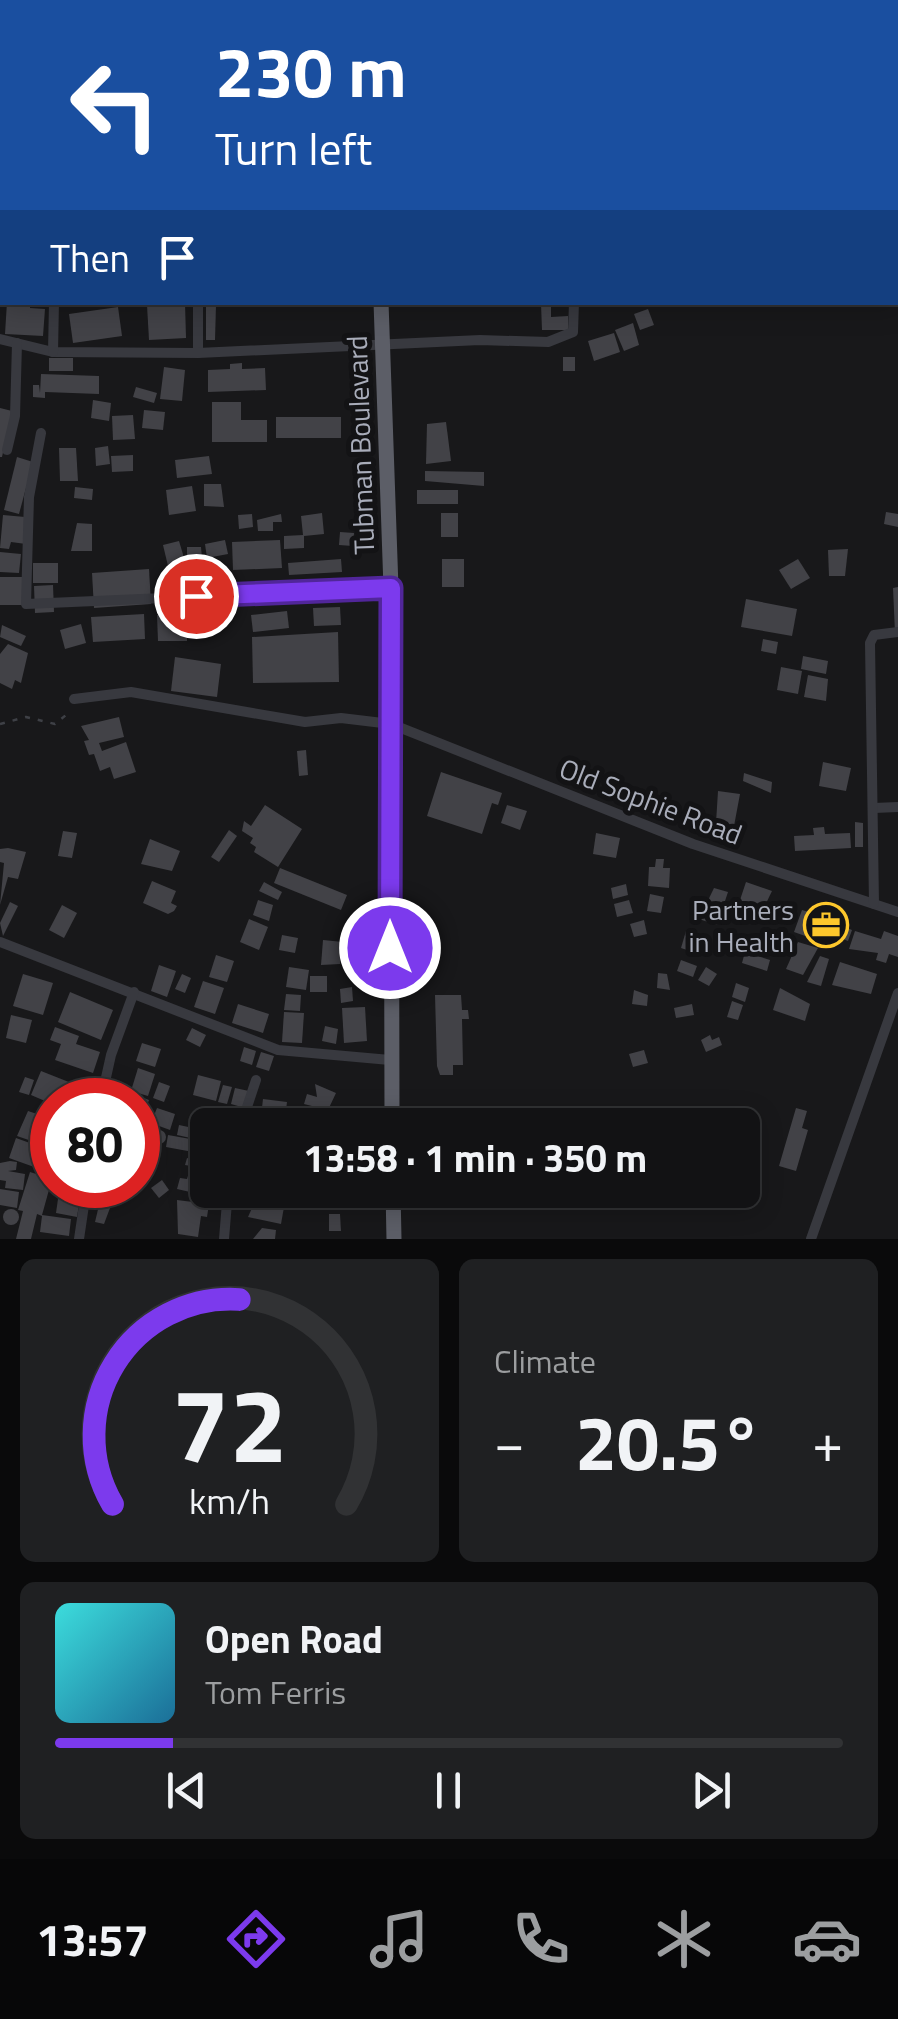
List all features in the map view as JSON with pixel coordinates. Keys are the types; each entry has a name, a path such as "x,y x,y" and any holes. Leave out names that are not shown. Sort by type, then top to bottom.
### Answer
{"highway":[{"name":"Tubman Boulevard","path":"380,305 391,588 391,1108"},
{"path":"393,1208 394,1239"}],"street":[{"path":"53,352 54,305"},
{"path":"198,305 198,353"},
{"path":"0,338 53,352 198,353 560,340 573,332 574,305"},
{"path":"7,450 14,416 18,343"},
{"path":"40,432 29,496 26,604 391,588"},
{"path":"874,904 870,642 874,635 898,632"},
{"name":"Old Sophie Road","path":"74,700 132,692 304,722 341,718 390,724 693,844 898,912"},
{"path":"874,808 898,808"},
{"path":"0,942 278,1050 390,1060"},
{"path":"106,1078 134,992"},
{"path":"812,1239 898,993"},
{"path":"247,1108 256,1080"},
{"path":"79,1239 84,1208"},
{"path":"224,1239 227,1208"}],"path":[{"path":"0,724 26,717 55,724 64,721 74,700"}],"building":[{"path":"7,305 45,309 43,336 5,334"},
{"path":"147,305 185,305 186,338 149,340"},
{"path":"206,305 216,305 215,340 206,340"},
{"path":"541,305 551,305 551,317 568,316 568,330 542,330"},
{"path":"118,307 122,336 73,343 69,314"},
{"path":"648,309 654,325 640,330 634,314"},
{"path":"633,323 639,345 624,351 615,330"},
{"path":"614,333 620,352 594,361 588,341"},
{"path":"563,357 575,357 575,371 563,371"},
{"path":"49,358 73,358 73,371 49,371"},
{"path":"242,363 242,369 265,368 266,390 208,392 208,370 230,369 230,364"},
{"path":"164,367 185,370 182,401 160,399"},
{"path":"41,374 99,376 99,394 45,392 45,398 33,397 33,385 39,385 40,393"},
{"path":"136,387 157,393 154,403 133,397"},
{"path":"93,400 111,403 109,421 91,418"},
{"path":"212,402 241,402 241,420 267,420 267,442 212,442"},
{"path":"0,408 12,411 2,457 0,457"},
{"path":"144,410 165,412 163,430 142,428"},
{"path":"133,415 135,439 113,440 112,416"},
{"path":"276,417 341,417 341,438 276,438"},
{"path":"446,422 451,461 426,464 427,424"},
{"path":"108,446 110,464 96,466 95,448"},
{"path":"59,448 76,448 78,481 60,481"},
{"path":"133,455 133,471 112,472 111,456"},
{"path":"209,456 212,474 177,478 175,460"},
{"path":"17,457 33,462 19,514 4,510"},
{"path":"425,471 484,472 484,486 425,481"},
{"path":"204,484 221,484 224,507 204,506"},
{"path":"192,486 196,511 169,515 166,490"},
{"path":"75,487 93,489 92,500 74,498"},
{"path":"417,490 458,490 458,504 417,504"},
{"path":"886,512 898,514 898,527 884,524"},
{"path":"322,513 324,534 304,536 304,548 284,549 284,536 303,535 301,516"},
{"path":"441,513 458,513 458,537 441,537"},
{"path":"252,514 253,527 239,529 238,515"},
{"path":"281,514 282,522 273,522 273,531 258,531 257,520"},
{"path":"3,515 25,517 26,544 11,542 9,549 0,548"},
{"path":"77,523 92,524 92,551 71,551"},
{"path":"340,532 354,533 353,546 339,545"},
{"path":"225,540 228,554 207,558 205,544"},
{"path":"280,540 282,568 233,570 232,542"},
{"path":"179,541 185,561 168,566 163,545"},
{"path":"187,547 201,547 202,558 187,559"},
{"path":"848,549 845,576 829,576 828,550"},
{"path":"0,552 21,554 19,573 0,572"},
{"path":"341,559 342,572 289,575 288,563"},
{"path":"442,559 464,559 464,587 442,587"},
{"path":"798,559 810,578 791,589 779,570"},
{"path":"33,563 58,563 58,583 33,583"},
{"path":"149,569 151,604 94,608 92,573"},
{"path":"0,577 22,577 23,605 0,605"},
{"path":"53,585 54,612 35,613 34,586"},
{"path":"898,587 898,633 895,633 893,588"},
{"path":"746,599 797,609 792,636 741,627"},
{"path":"340,607 341,625 314,626 313,608"},
{"path":"287,611 289,628 253,632 251,615"},
{"path":"144,614 145,639 93,642 91,617"},
{"path":"157,615 187,615 187,641 158,641"},
{"path":"81,624 86,643 65,649 60,630"},
{"path":"2,625 26,636 21,646 0,637"},
{"path":"338,632 339,682 253,683 252,637"},
{"path":"763,639 778,642 776,654 761,651"},
{"path":"8,644 28,653 21,683 15,680 12,689 0,683 0,654"},
{"path":"803,656 828,661 826,674 801,669"},
{"path":"175,657 221,664 217,697 171,691"},
{"path":"781,667 802,671 798,694 777,690"},
{"path":"808,675 828,679 826,701 804,697"},
{"path":"119,717 124,737 99,743 102,751 126,742 136,772 114,779 110,767 100,771 94,754 89,755 84,741 89,740 81,726"},
{"path":"306,750 308,775 299,776 297,751"},
{"path":"823,762 851,768 846,791 819,786"},
{"path":"441,772 502,793 498,805 492,803 482,834 427,816"},
{"path":"744,773 772,782 771,793 743,781"},
{"path":"718,791 740,794 734,826 716,823"},
{"path":"265,805 302,829 278,867 254,852 256,847 250,843 253,838 242,831 244,821 251,826"},
{"path":"507,805 527,811 520,830 501,823"},
{"path":"855,822 863,823 863,847 855,847"},
{"path":"824,827 825,834 850,833 851,848 795,851 794,836 814,835 813,828"},
{"path":"229,830 237,836 219,862 211,857"},
{"path":"63,831 77,833 72,858 58,856"},
{"path":"596,833 620,838 616,858 593,854"},
{"path":"150,839 180,851 172,871 141,864"},
{"path":"0,849 26,852 18,879 8,877 0,905 4,863 0,862"},
{"path":"656,859 664,859 663,868 670,868 669,888 648,886 649,867 655,867"},
{"path":"280,868 347,895 341,910 274,883"},
{"path":"152,881 176,891 171,903 177,906 174,911 168,914 143,903"},
{"path":"264,882 282,892 278,900 259,891"},
{"path":"746,882 772,891 758,920 736,912"},
{"path":"626,884 628,895 613,899 611,888"},
{"path":"714,888 728,892 717,925 699,919"},
{"path":"650,894 664,897 661,913 647,911"},
{"path":"258,900 273,905 269,921 253,915"},
{"path":"629,900 633,913 617,917 614,904"},
{"path":"10,902 18,906 3,936 0,923"},
{"path":"62,905 77,913 64,938 49,930"},
{"path":"802,910 846,923 845,927 852,930 848,941 838,937 835,945 821,940 824,933 816,930 808,937 794,932"},
{"path":"249,919 268,927 259,950 240,942"},
{"path":"644,920 647,934 634,937 630,924"},
{"path":"686,931 698,935 693,952 681,948"},
{"path":"855,931 881,939 884,931 898,936 898,957 889,954 886,963 876,960 878,953 849,949"},
{"path":"282,935 298,938 295,953 279,950"},
{"path":"323,940 343,942 340,964 321,965"},
{"path":"798,942 818,948 803,975 786,969"},
{"path":"745,952 770,960 767,971 742,963"},
{"path":"216,955 234,961 227,982 209,977"},
{"path":"820,956 829,959 821,986 807,982"},
{"path":"681,960 697,966 693,977 677,971"},
{"path":"840,962 877,974 871,994 832,985"},
{"path":"159,965 176,971 167,997 151,991"},
{"path":"289,967 309,970 306,990 286,987"},
{"path":"706,967 717,974 709,986 698,980"},
{"path":"658,973 667,974 670,990 657,988"},
{"path":"23,974 53,983 43,1015 13,1006"},
{"path":"182,974 191,978 185,993 175,989"},
{"path":"310,976 327,976 327,992 310,992"},
{"path":"203,981 224,988 215,1014 194,1007"},
{"path":"736,983 749,988 745,1002 732,997"},
{"path":"352,987 353,1001 341,1003 340,989"},
{"path":"780,988 810,1004 805,1021 773,1010"},
{"path":"634,990 648,995 647,1006 632,1004"},
{"path":"70,992 113,1010 101,1040 58,1022"},
{"path":"286,994 301,995 300,1011 284,1010"},
{"path":"435,995 461,995 462,1010 468,1010 469,1019 462,1019 463,1065 453,1065 453,1075 440,1075 437,1066"},
{"path":"732,1001 743,1005 738,1020 727,1017"},
{"path":"238,1004 269,1014 263,1033 232,1023"},
{"path":"692,1004 694,1015 676,1018 674,1008"},
{"path":"365,1007 367,1041 344,1043 342,1008"},
{"path":"284,1012 304,1013 302,1043 282,1042"},
{"path":"11,1015 32,1020 26,1043 6,1038"},
{"path":"325,1026 338,1029 336,1044 322,1041"},
{"path":"55,1027 79,1036 76,1044 100,1052 93,1073 55,1060 61,1044 50,1040"},
{"path":"192,1028 206,1035 200,1047 186,1040"},
{"path":"710,1035 712,1040 719,1037 722,1045 706,1052 701,1040"},
{"path":"142,1043 161,1049 155,1067 136,1061"},
{"path":"244,1047 256,1051 252,1065 240,1061"},
{"path":"644,1050 648,1063 633,1067 629,1054"},
{"path":"261,1052 274,1056 269,1071 256,1067"},
{"path":"138,1068 155,1074 154,1078 135,1078"},
{"path":"41,1071 59,1078 38,1078"},
{"path":"198,1075 221,1081 216,1101 193,1095"},
{"path":"25,1077 30,1079 29,1095 19,1092"},
{"path":"160,1082 170,1086 164,1102 160,1101"},
{"path":"315,1084 336,1093 329,1108 304,1104 307,1094 317,1097"},
{"path":"223,1085 232,1087 227,1104 218,1102"},
{"path":"235,1088 249,1091 245,1108 231,1104"},
{"path":"263,1099 287,1102 286,1108 262,1108"},
{"path":"796,1108 807,1111 802,1128 808,1130 796,1171 779,1166"},
{"path":"160,1109 175,1114 170,1130 160,1126"},
{"path":"28,1111 30,1112 30,1140 17,1136"},
{"path":"179,1125 190,1127 190,1138 177,1135"},
{"path":"168,1135 190,1139 190,1151 166,1147"},
{"path":"16,1138 30,1143 30,1166 9,1158"},
{"path":"17,1162 16,1170 8,1171 25,1174 23,1190 5,1188 6,1181 0,1180 0,1163"},
{"path":"190,1169 190,1192 177,1189 180,1178 187,1179"},
{"path":"30,1172 30,1208 44,1208 42,1215 71,1219 69,1236 40,1232 42,1216 37,1214 31,1239 16,1239 23,1211 18,1210"},
{"path":"160,1181 169,1190 160,1197"},
{"path":"0,1189 19,1192 17,1208 0,1205"},
{"path":"177,1200 190,1202 190,1208 208,1208 207,1217 201,1216 198,1237 178,1234"},
{"path":"57,1208 78,1208 77,1217 56,1213"},
{"path":"98,1208 110,1208 104,1224 95,1222"},
{"path":"252,1208 284,1208 281,1224 248,1217"},
{"path":"11,1209 19,1217 11,1225 3,1217"},
{"path":"329,1214 340,1214 341,1231 329,1231"},
{"path":"262,1228 276,1230 275,1239 253,1239"}],"place":[{"name":"Partners in Health","path":"826,925"}],"route":[{"path":"196,596 391,588 390,948"}]}
